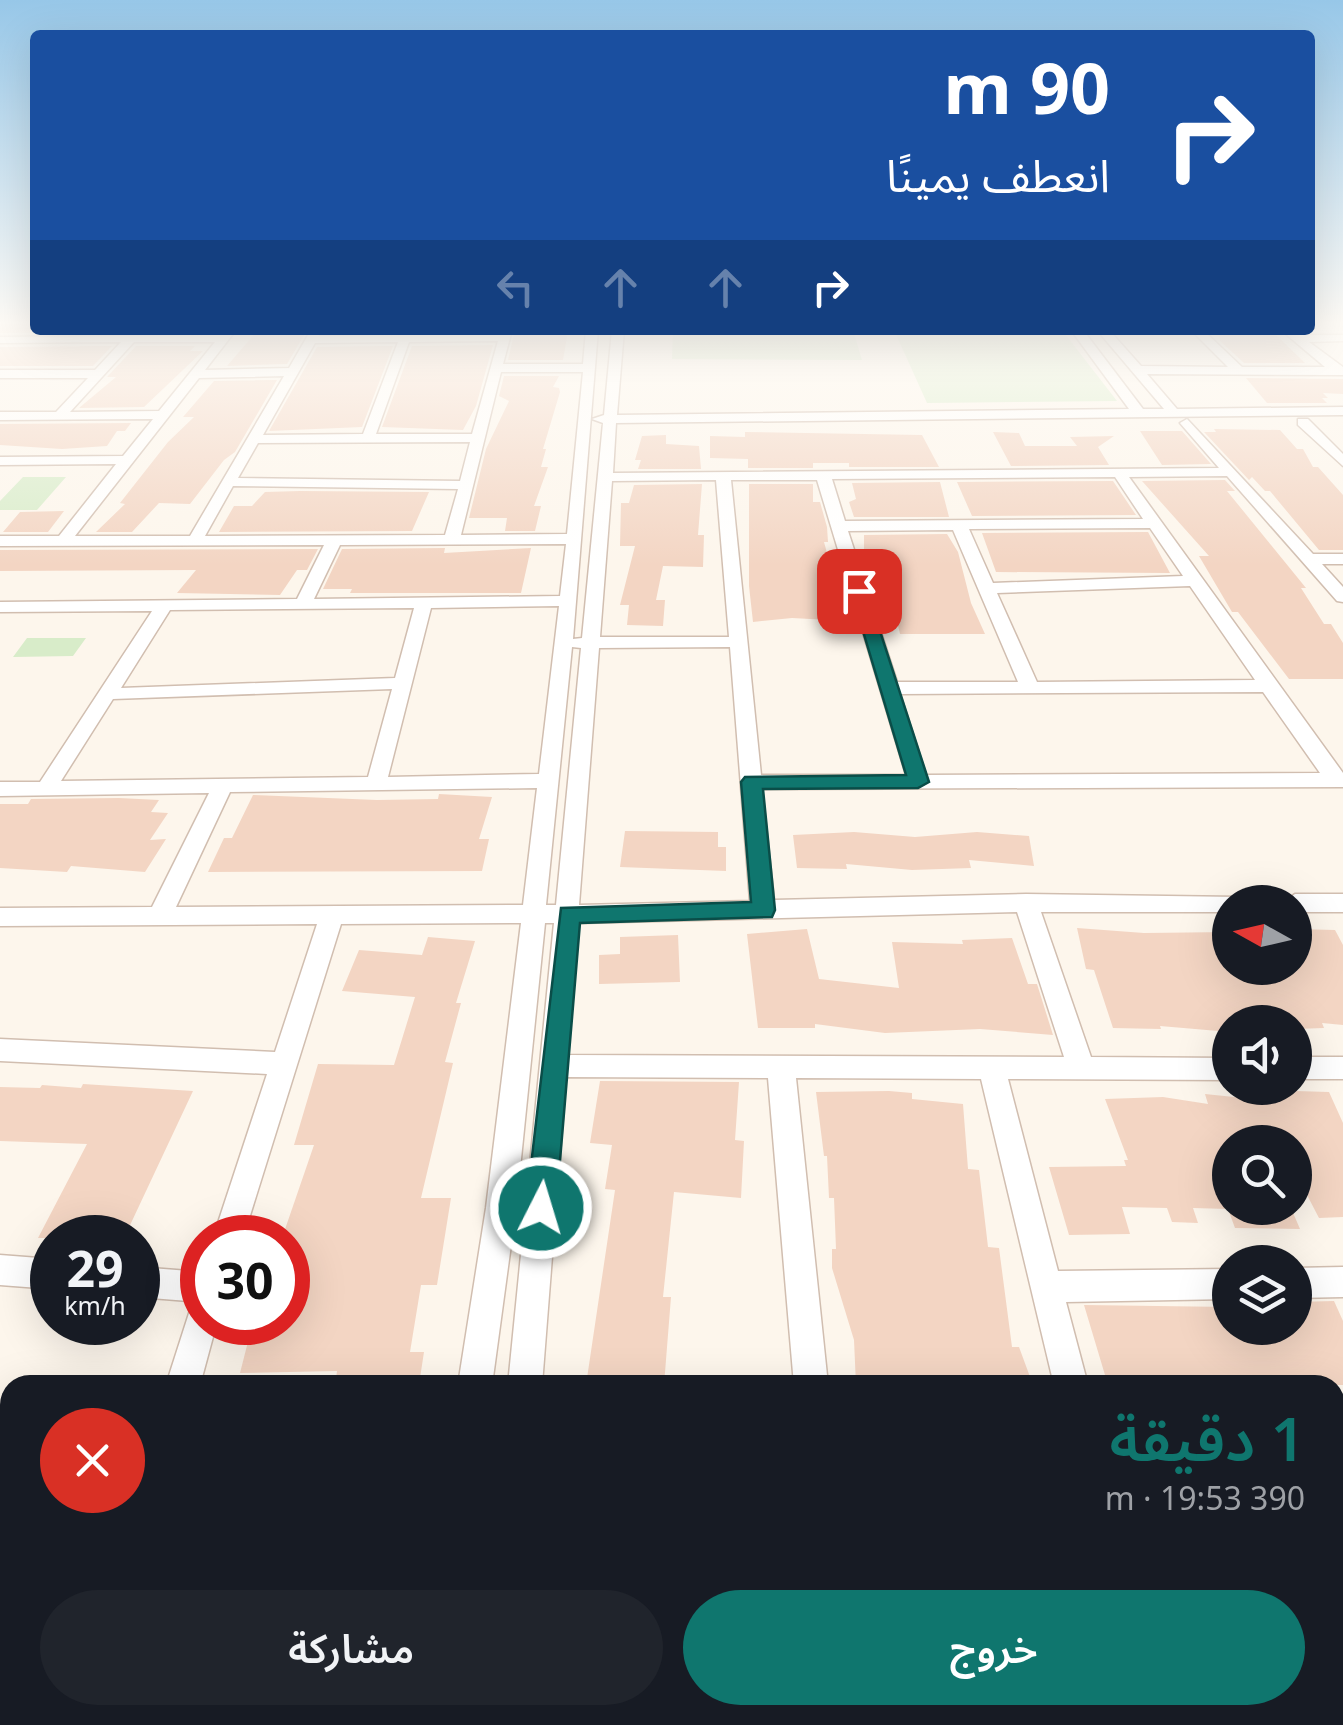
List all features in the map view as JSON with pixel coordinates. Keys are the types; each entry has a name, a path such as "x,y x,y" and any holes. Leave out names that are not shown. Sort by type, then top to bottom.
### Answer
{"street":[{"path":"60,416 71,404"},
{"path":"62,541 171,404"},
{"path":"196,540 274,404"},
{"path":"368,439 381,404"},
{"path":"452,539 486,404"},
{"path":"526,1375 606,478 599,404"},
{"path":"477,1375 496,1264 575,539 606,404"},
{"path":"1132,404 1138,412"},
{"path":"1168,404 1343,598"},
{"path":"603,421 1138,412 1180,418 1343,411"},
{"path":"0,416 163,414"},
{"path":"603,421 1180,418 1343,422"},
{"path":"1303,422 1343,462"},
{"path":"254,439 478,438"},
{"path":"0,461 127,460"},
{"path":"606,478 1231,472"},
{"path":"1120,473 1339,780"},
{"path":"723,476 764,910"},
{"path":"823,476 918,782"},
{"path":"230,482 466,485"},
{"path":"839,526 1155,524"},
{"path":"959,525 1030,687"},
{"path":"0,541 575,539"},
{"path":"303,604 334,540"},
{"path":"1309,559 1343,559"},
{"path":"987,588 1195,580"},
{"path":"0,629 8,607 568,602"},
{"path":"376,784 424,603"},
{"path":"46,789 164,606"},
{"path":"564,643 739,642"},
{"path":"107,694 402,683"},
{"path":"889,688 1269,686"},
{"path":"752,782 1339,780"},
{"path":"0,790 549,781"},
{"path":"160,916 223,786"},
{"path":"1312,902 1343,902"},
{"path":"1026,903 1082,1070"},
{"path":"0,917 569,914 1026,903 1212,903"},
{"path":"235,1215 332,915"},
{"path":"0,1050 284,1064"},
{"path":"554,1066 1212,1069"},
{"path":"781,1068 810,1375"},
{"path":"1312,1068 1343,1068"},
{"path":"992,1070 1068,1375"},
{"path":"0,1270 30,1272"},
{"path":"1312,1283 1343,1282"},
{"path":"1046,1288 1212,1284"},
{"path":"186,1375 194,1345"}],"green space":[{"path":"23,477 66,477 37,510 0,510 0,501"},
{"path":"27,638 86,638 73,656 13,657"}],"building":[{"path":"83,404 147,404 144,407 79,408"},
{"path":"194,404 263,404 235,452 224,460 190,504 159,503 132,532 96,532 125,504 120,503 168,442 194,417 183,417"},
{"path":"284,404 371,404 362,427 269,431"},
{"path":"390,404 476,404 463,430 382,427"},
{"path":"507,404 556,404 543,449 541,467 548,467 534,506 541,506 535,531 505,531 507,518 469,518 486,449"},
{"path":"131,423 125,431 117,431 107,446 62,449 0,445 0,424"},
{"path":"1214,429 1280,430 1297,449 1303,449 1313,467 1318,467 1343,495 1343,550 1319,550 1270,491 1265,491 1252,477 1249,480 1204,432 1216,432"},
{"path":"1140,431 1182,431 1211,464 1162,465"},
{"path":"745,432 922,435 939,467 813,463 813,468 748,468 748,459 710,458 710,436 745,437"},
{"path":"993,432 1019,433 1025,446 1077,446 1070,437 1114,436 1098,447 1109,465 1011,466"},
{"path":"666,435 666,444 699,446 701,469 638,469 641,460 635,460 642,436"},
{"path":"1225,480 1235,491 1227,491 1306,588 1301,588 1324,624 1331,624 1343,643 1343,679 1289,679 1238,612 1232,612 1199,556 1209,556 1142,481"},
{"path":"1113,481 1136,515 972,516 957,482"},
{"path":"940,482 949,517 854,517 849,502 856,499 852,483"},
{"path":"702,484 698,535 704,535 703,567 663,566 656,600 665,600 663,626 627,625 629,605 620,605 635,546 620,546 621,503 629,503 634,485"},
{"path":"749,484 813,484 813,502 820,502 827,527 828,542 824,542 839,597 847,597 848,621 792,618 753,622"},
{"path":"265,492 429,492 412,531 219,532 234,506 252,506"},
{"path":"64,511 48,532 3,532 20,512"},
{"path":"1148,532 1170,573 996,572 982,533"},
{"path":"947,534 958,552 971,603 985,634 900,634 893,605 883,606 869,552 864,551 864,535"},
{"path":"445,548 444,553 531,548 521,593 350,593 352,589 323,589 342,549"},
{"path":"318,549 307,570 297,570 280,595 177,593 196,570 0,571 0,550"},
{"path":"439,794 492,797 479,839 489,839 482,871 208,872 224,838 232,838 253,795 377,800 438,799"},
{"path":"31,799 159,800 151,812 168,813 150,840 166,839 145,872 71,866 67,872 0,868 0,804 28,804"},
{"path":"625,831 718,832 718,847 726,847 726,871 620,867"},
{"path":"854,832 915,837 977,832 1029,836 1034,866 969,860 971,868 912,870 846,864 847,869 797,868 793,835"},
{"path":"1077,928 1212,932 1212,985 1312,985 1312,929 1335,930 1343,945 1343,1025 1322,1023 1324,1028 1312,1028 1312,1005 1212,1005 1212,1030 1160,1026 1161,1029 1113,1028 1094,970 1086,969"},
{"path":"807,929 819,979 899,988 892,942 963,944 962,940 1012,938 1028,984 1037,984 1053,1035 980,1029 885,1033 815,1024 815,1028 758,1028 747,934"},
{"path":"678,935 680,982 599,984 599,955 620,954 620,937"},
{"path":"428,937 475,941 456,1003 461,1003 445,1062 453,1063 421,1198 451,1198 437,1285 421,1285 410,1352 424,1352 420,1375 336,1375 337,1371 240,1373 247,1345 310,1345 310,1215 290,1215 314,1145 294,1145 318,1064 394,1065 415,997 342,991 359,950 422,955"},
{"path":"600,1081 739,1082 735,1140 744,1141 741,1198 674,1192 663,1297 671,1297 665,1375 587,1375 615,1190 605,1189 612,1145 590,1143"},
{"path":"83,1084 193,1091 135,1215 50,1215 87,1144 0,1141 0,1087 81,1088"},
{"path":"889,1091 912,1093 912,1099 963,1104 968,1169 979,1170 988,1247 999,1248 1012,1347 1019,1347 1029,1375 856,1375 854,1340 832,1268 832,1249 836,1249 834,1198 829,1198 827,1156 816,1092"},
{"path":"1312,1092 1329,1092 1343,1123 1343,1217 1319,1218 1312,1205 1312,1125 1212,1125 1212,1209 1193,1208 1198,1223 1172,1222 1167,1208 1122,1207 1130,1234 1069,1235 1049,1167 1126,1166 1124,1160 1128,1160 1105,1099 1163,1097 1208,1104 1205,1094 1212,1095 1212,1105 1312,1105"},
{"path":"1234,1225 1298,1225 1300,1229"},
{"path":"1334,1301 1343,1321 1343,1375 1105,1375 1084,1305 1212,1307 1212,1345 1312,1345 1312,1302"}],"route":[{"path":"541,1208 569,914 764,910 752,782 918,782 859,591"}]}
